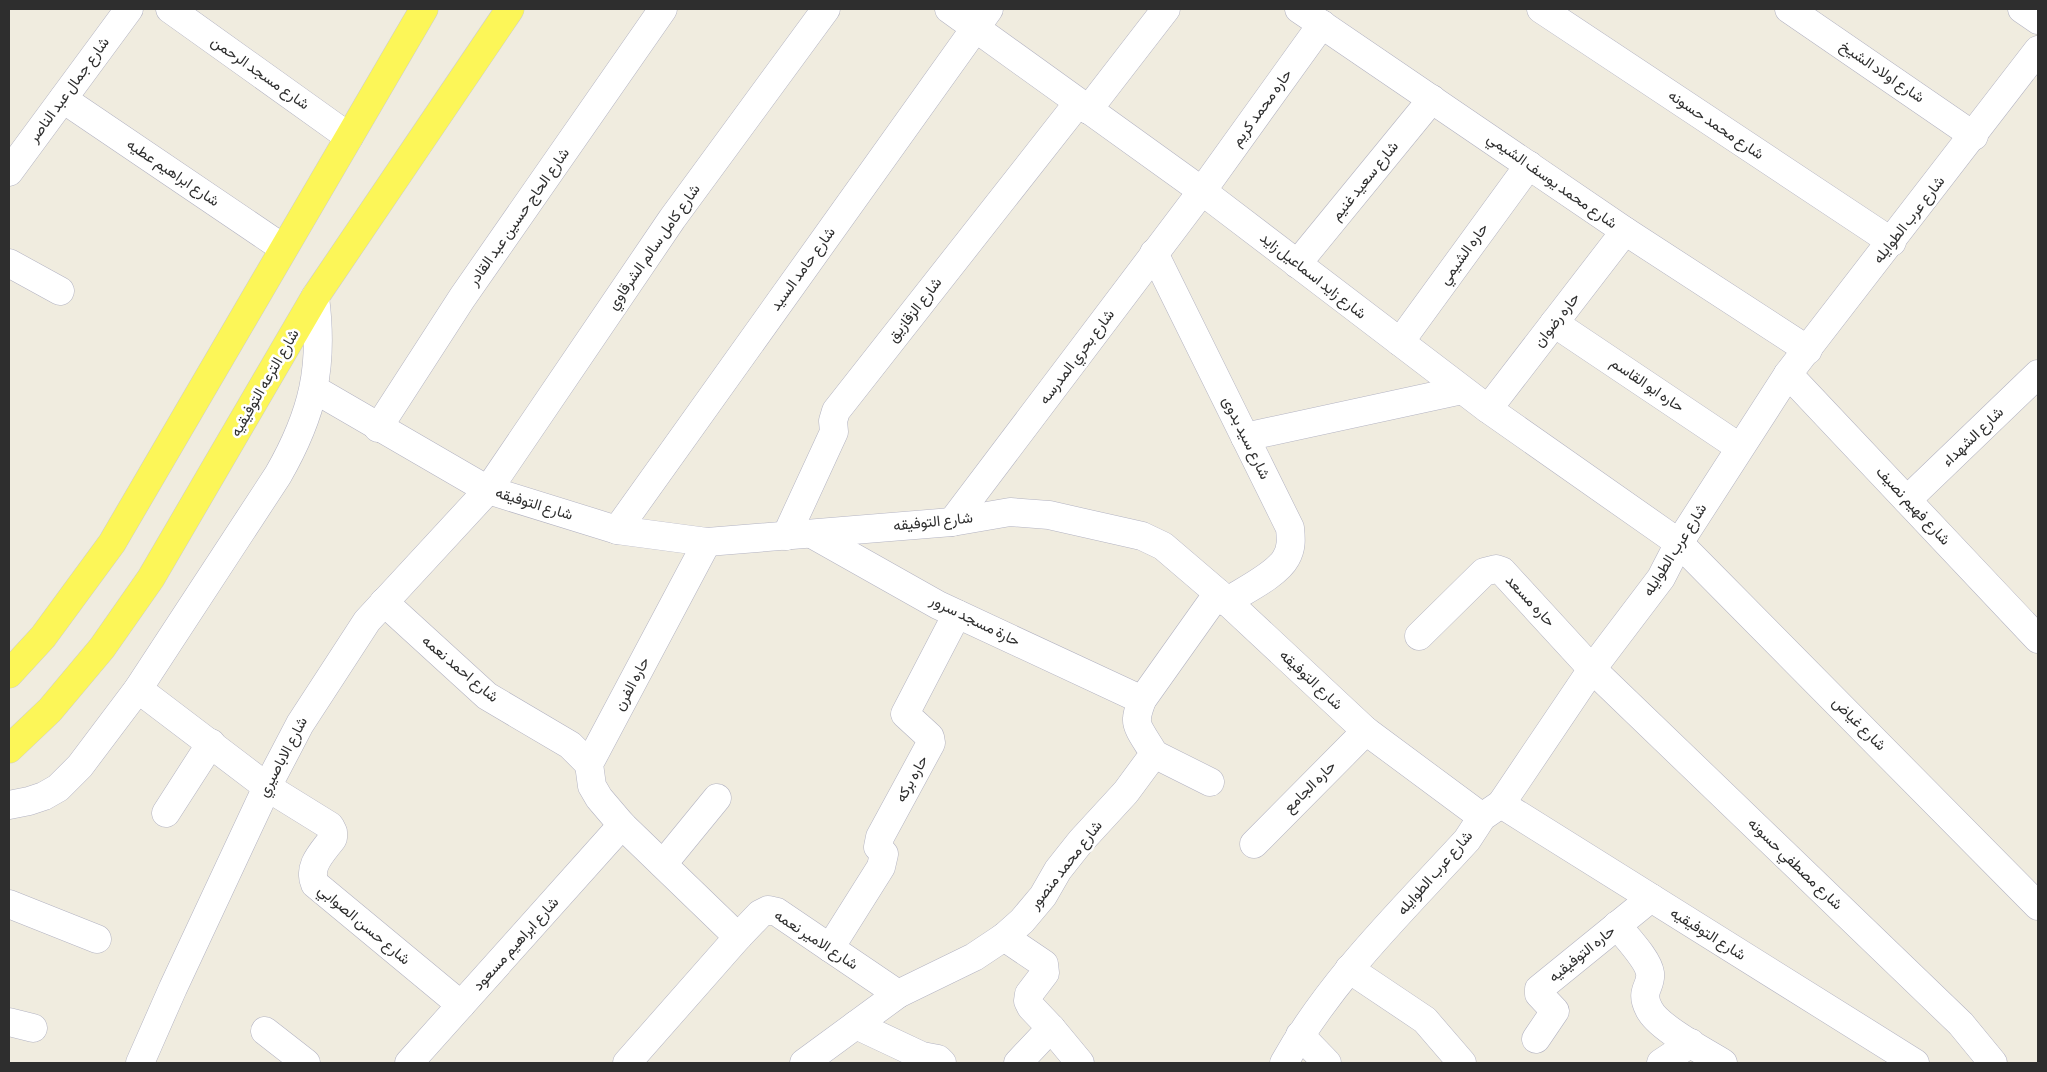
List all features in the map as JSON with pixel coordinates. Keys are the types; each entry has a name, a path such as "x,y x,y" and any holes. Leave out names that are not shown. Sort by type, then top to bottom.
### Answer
{"main road":[{"path":"9,674 43,637 112,543 424,9"},
{"name":"شارع الترعه التوفيقيه","path":"9,749 50,710 102,648 151,578 315,296 510,9"}],"street":[{"name":"شارع جمال عبد الناصر","path":"9,172 129,9"},
{"name":"شارع مسجد الرحمن","path":"170,9 350,137"},
{"name":"شارع الحاج حسين عبد القادر","path":"378,428 468,290 663,9"},
{"name":"شارع كامل سالم الشرقاوي","path":"488,490 672,219 826,9"},
{"name":"شارع زايد اسماعيل زايد","path":"949,9 982,18 1083,106 1202,191 1462,390 1679,542"},
{"name":"شارع الزقازيق","path":"799,535 834,432 833,421 836,411 1083,106 1166,9"},
{"name":"شارع محمد يوسف الشيمي","path":"1299,9 1432,98 1625,232 1808,350"},
{"name":"شارع محمد حسونه","path":"1541,9 1892,242"},
{"name":"شارع اولاد الشيخ","path":"1789,9 1974,136"},
{"path":"2022,9 2038,20"},
{"name":"شارع حامد السيد","path":"617,530 982,18"},
{"name":"حاره محمد كريم","path":"1202,191 1322,24"},
{"name":"شارع عرب الطوايله","path":"1284,1063 1300,1035 1349,969 1467,840 1491,810 1592,669 1661,578 1679,542 1788,374 1974,136 2038,50"},
{"name":"شارع ابراهيم عطيه","path":"63,98 283,248"},
{"name":"شارع سعيد غنيم","path":"1297,264 1432,98"},
{"name":"حاره الشيمي","path":"1400,342 1529,165"},
{"name":"شارع بحري المدرسه","path":"952,522 1202,191"},
{"name":"حاره رضوان","path":"1488,409 1625,232"},
{"name":"شارع سيد بدوى","path":"1154,254 1290,528 1291,544 1286,559 1275,571 1222,598"},
{"path":"9,263 60,291"},
{"path":"9,805 44,796 70,778 138,689 278,475 300,434 314,389 319,327 315,296"},
{"name":"حاره ابو القاسم","path":"1554,323 1739,447"},
{"name":"شارع فهيم نصيف","path":"1788,374 2038,638"},
{"name":"شارع الشهداء","path":"1907,500 2038,374"},
{"name":"شارع التوفيقه","path":"314,389 378,428 488,490 617,530 707,542 952,522 1010,512 1049,515 1142,536 1163,546 1366,731 1491,810"},
{"path":"1245,437 1462,390"},
{"name":"شارع الاباصيري","path":"140,1063 172,988 267,787 300,724 367,621 488,490"},
{"name":"حارة مسجد سرور","path":"799,535 957,614 1142,700"},
{"name":"حاره الفرن","path":"589,764 707,542"},
{"name":"شارع غياض","path":"1679,542 2038,906"},
{"name":"حاره مسعد","path":"1419,636 1484,572 1496,568 1502,571 1592,669"},
{"path":"1210,782 1154,754 1148,741 1140,732 1136,721 1142,700 1222,598"},
{"name":"شارع احمد نعمه","path":"384,602 487,696 570,745 589,764"},
{"name":"حاره بركه","path":"830,948 881,866 884,854 878,847 880,837 931,743 930,737 909,720 905,714 957,614"},
{"name":"شارع مصطفي حسونه","path":"1592,669 1961,1024 1993,1063"},
{"name":"شارع حسن الصوابي","path":"138,689 267,787 330,826 333,838 312,868 312,878 315,884 462,1004"},
{"name":"حاره الجامع","path":"1254,844 1366,731"},
{"path":"166,813 211,743"},
{"name":"شارع محمد منصور","path":"804,1063 898,994 974,957 1004,937 1032,909 1070,855 1126,792 1154,754"},
{"path":"589,764 592,786 599,798 622,825 738,937"},
{"path":"663,864 717,798"},
{"name":"شارع التوفيقيه","path":"1491,810 1651,898 1885,1056 1914,1063"},
{"name":"شارع ابراهيم مسعود","path":"409,1063 622,825"},
{"name":"حاره التوفيقيه","path":"1536,1039 1555,1011 1539,994 1540,989 1651,898"},
{"path":"9,904 97,939"},
{"name":"شارع الامير نعمه","path":"627,1063 738,937 760,914 768,910 777,912 898,994"},
{"path":"1617,926 1648,966 1650,974 1644,995 1649,1010 1671,1032 1723,1063"},
{"path":"1004,937 1044,964 1046,968 1045,973 1029,994 1028,1001 1031,1007 1080,1063"},
{"path":"1349,969 1425,1020 1462,1063"},
{"path":"856,1024 922,1056 938,1060 942,1063"},
{"path":"1018,1063 1051,1028"},
{"path":"265,1031 306,1063"},
{"path":"1300,1035 1327,1063"},
{"path":"1661,1063 1691,1043"}]}
